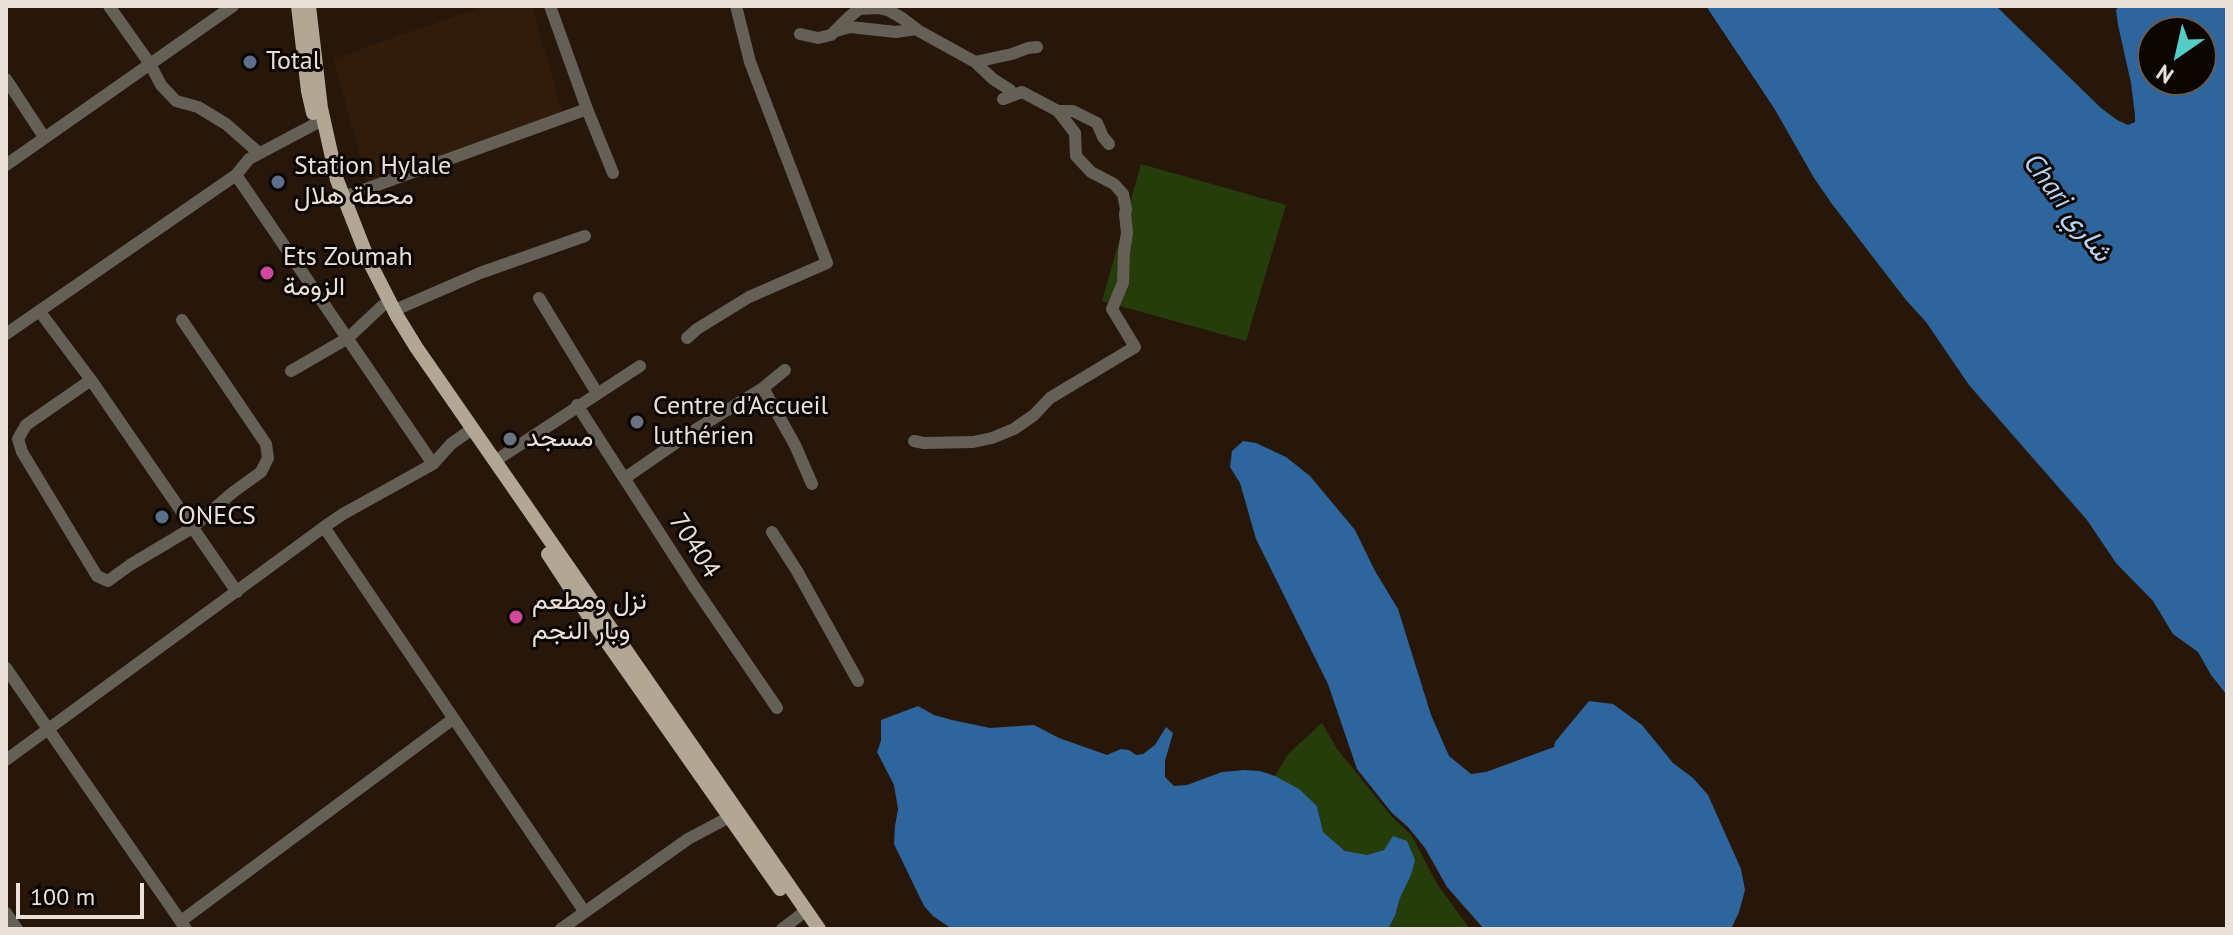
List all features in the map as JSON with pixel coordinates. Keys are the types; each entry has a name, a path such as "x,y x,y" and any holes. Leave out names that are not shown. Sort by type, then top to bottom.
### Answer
{"main road":[{"path":"298,6 308,91 344,197 388,308"},
{"path":"309,6 319,123 334,195 360,261 469,431 734,814 819,929"},
{"path":"469,431 495,461 734,814 808,929"}],"street":[{"path":"109,6 161,85 176,101 198,107 217,118 259,153"},
{"path":"6,165 233,6"},
{"path":"550,6 613,173"},
{"path":"687,338 749,297 827,263 750,62 736,6"},
{"path":"800,34 818,38 831,35 859,9 888,10 977,63 1007,94 1022,92 1058,111 1075,133 1076,156 1091,172 1114,184 1123,194 1127,233 1123,283 1112,309 1135,347 1050,398 1034,415 1014,429 973,442 914,441"},
{"path":"835,31 850,27 896,32 916,29"},
{"path":"977,63 1037,47"},
{"path":"6,79 44,137"},
{"path":"344,197 587,109"},
{"path":"1058,111 1073,111 1097,123 1109,144"},
{"path":"6,334 236,175 249,159 319,123"},
{"path":"236,175 433,464"},
{"path":"291,371 348,338 388,308 585,236"},
{"path":"539,298 597,393"},
{"path":"40,312 91,380 237,592"},
{"path":"91,380 26,425 18,439 22,452 97,576 108,581 192,528 261,472 268,458 266,444 182,320"},
{"path":"495,461 640,366"},
{"path":"625,478 763,388 785,370"},
{"path":"763,388 795,445 812,484"},
{"name":"70404","path":"577,405 777,708"},
{"path":"6,760 324,527 433,464 451,444 469,431"},
{"path":"324,527 584,911"},
{"path":"772,532 858,681"},
{"path":"6,668 183,925 453,719"},
{"path":"561,929 688,839 734,814"},
{"path":"6,913 17,929"},
{"path":"782,929 799,916"}],"shaded area":[{"path":"484,6 532,6 563,114 369,187 333,59"}],"green space":[{"path":"1141,164 1286,205 1246,341 1102,301"},
{"path":"1322,723 1337,749 1392,817 1412,836 1437,884 1470,929 1388,929 1411,875 1384,850 1367,855 1345,851 1323,832 1317,806 1275,776 1288,754"}],"water":[{"name":"Chari شاري","path":"1706,6 1996,6 2101,108 2128,125 2135,122 2135,115 2118,25 2116,10 2119,6 2227,6 2227,695 2198,652 2173,634 2153,601 2116,563 2087,520 1969,385 1926,322 1814,178 1774,108"},
{"path":"1243,441 1256,443 1286,457 1310,476 1355,530 1398,609 1431,715 1449,756 1471,774 1486,772 1554,747 1589,701 1613,704 1642,725 1673,763 1693,778 1708,795 1741,869 1745,890 1731,929 1484,929 1447,887 1425,848 1357,769 1328,684 1256,539 1240,483 1230,467 1232,451"},
{"path":"918,706 934,715 990,728 1034,725 1059,738 1107,755 1121,749 1136,755 1143,754 1155,745 1166,727 1173,733 1165,761 1165,777 1174,786 1187,785 1222,772 1260,771 1299,789 1317,806 1323,832 1345,851 1367,855 1384,850 1393,836 1407,841 1415,860 1395,916 1388,929 952,929 924,906 894,844 898,809 894,785 877,752 881,741 881,720"}],"place":[{"name":"Total","path":"250,62"},
{"name":"Station Hylale محطة هلال","path":"278,182"},
{"name":"Ets Zoumah الزومة","path":"267,273"},
{"name":"Centre d'Accueil luthérien","path":"637,422"},
{"name":"مسجد","path":"510,439"},
{"name":"ONECS","path":"162,517"},
{"name":"نزل ومطعم وبار النجم","path":"516,617"}]}
